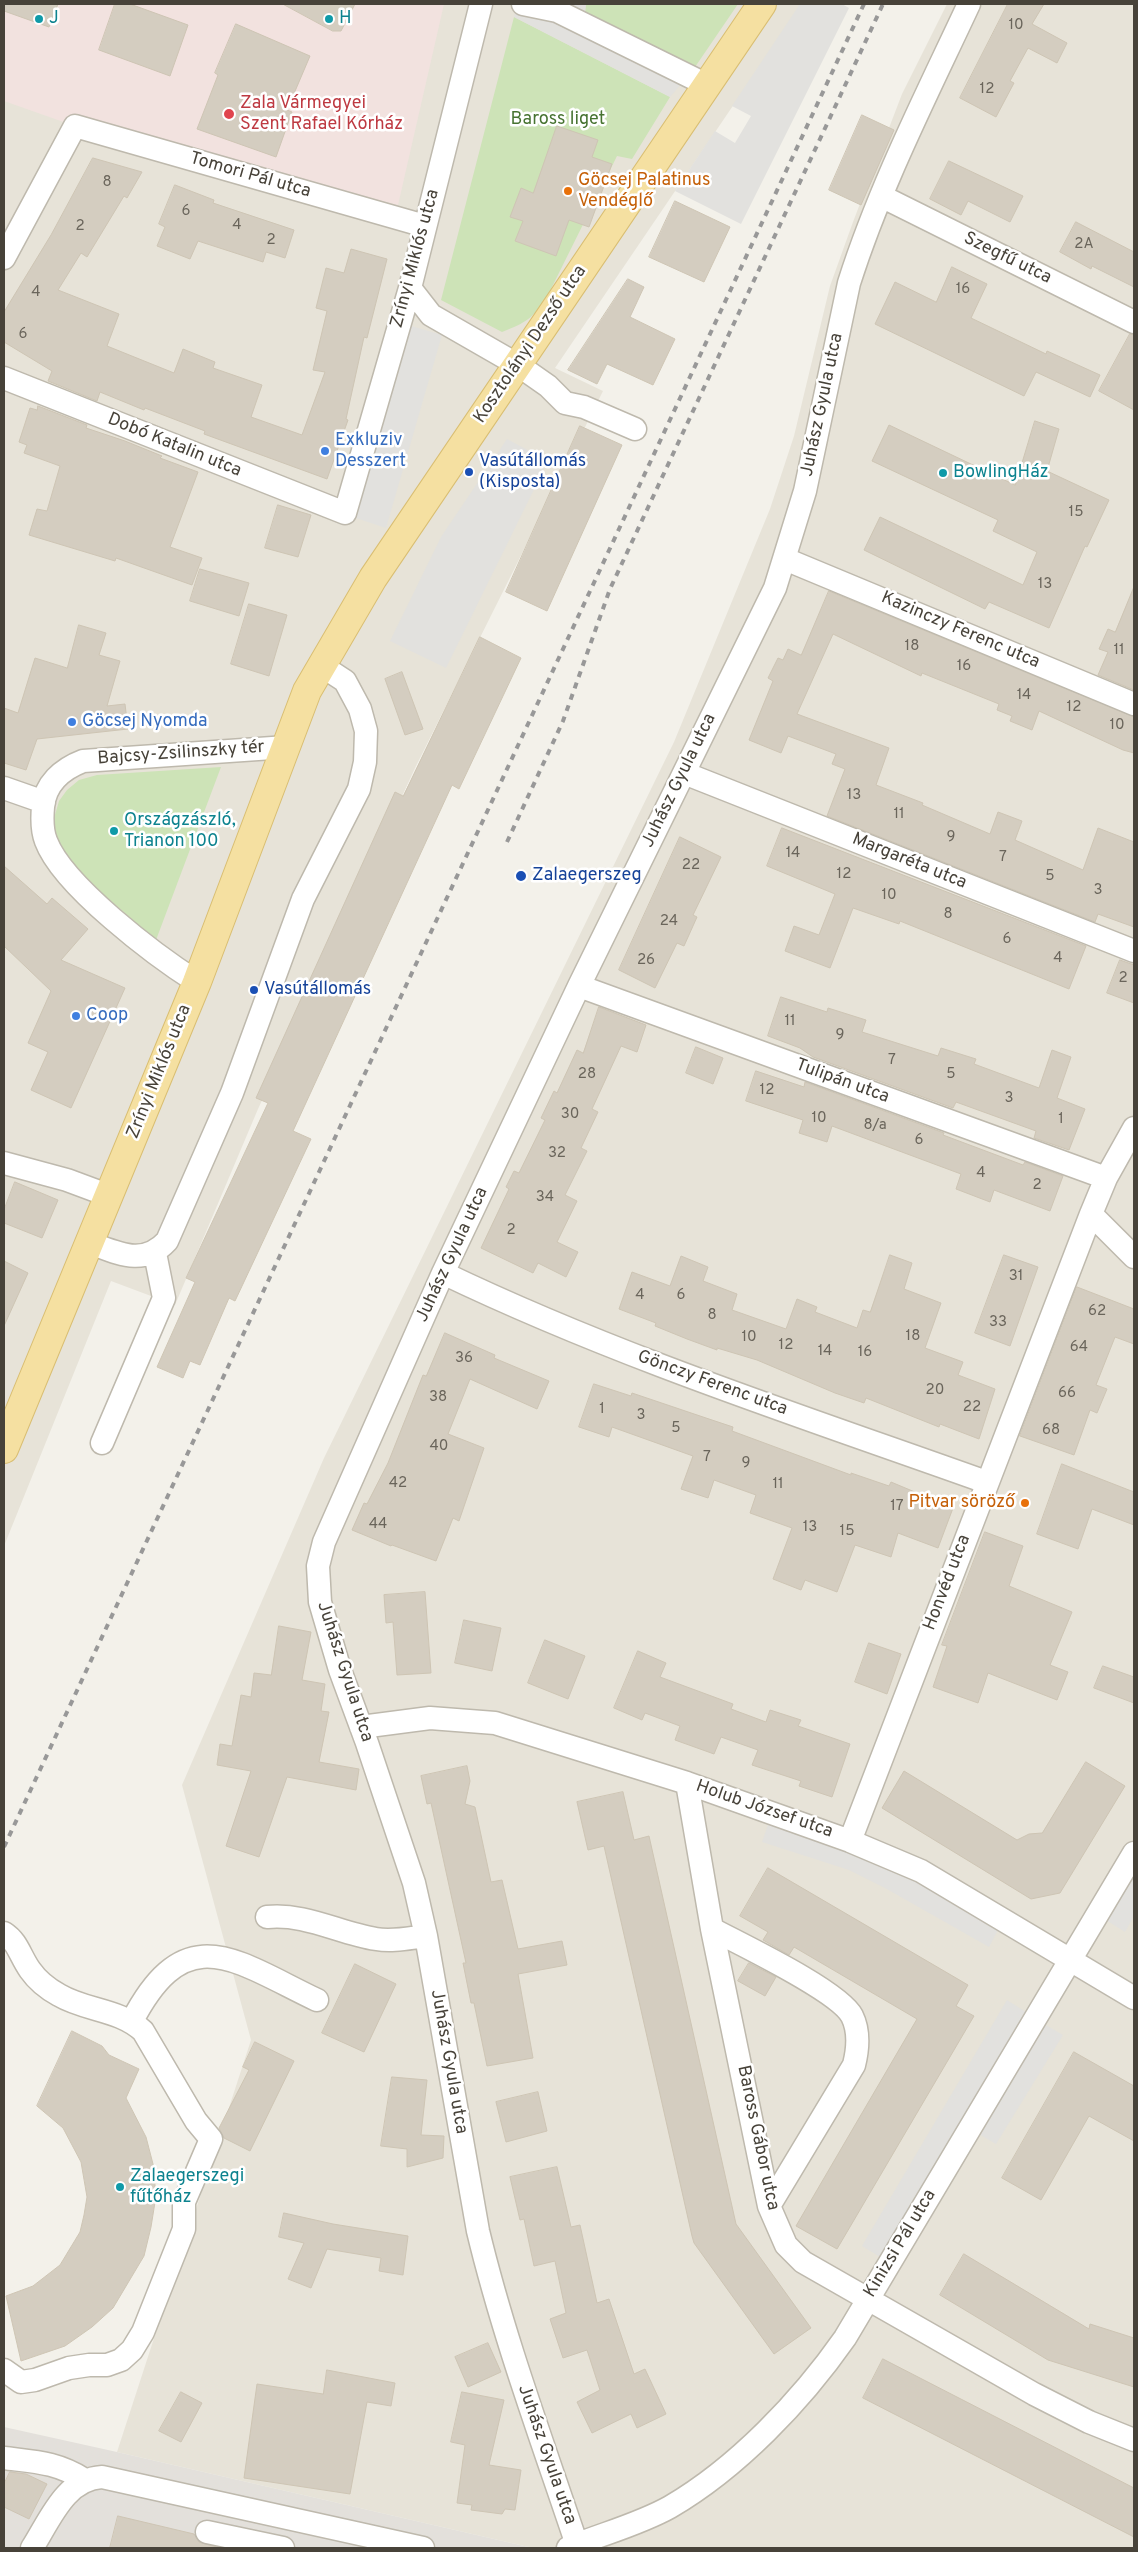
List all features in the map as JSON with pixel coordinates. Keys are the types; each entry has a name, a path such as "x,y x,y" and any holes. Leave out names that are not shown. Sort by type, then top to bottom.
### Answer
{"main road":[{"name":"Kosztolányi Dezső utca","path":"307,691 373,578 762,4"},
{"name":"Zrínyi Miklós utca","path":"4,1449 197,982 307,691"}],"street":[{"name":"Zrínyi Miklós utca","path":"345,513 410,288 481,4"},
{"path":"523,4 557,11 707,85"},
{"name":"Juhász Gyula utca","path":"574,2547 489,2277 478,2231 426,1936 414,1883 340,1670 320,1602 318,1587 320,1556 443,1273 578,986 775,588 805,490 849,283 896,159 969,4"},
{"name":"Tomori Pál utca","path":"4,258 75,126 425,226"},
{"name":"Szegfű utca","path":"881,196 1134,322"},
{"path":"410,288 432,315 518,365 548,386 565,403 584,407 635,429"},
{"name":"Dobó Katalin utca","path":"4,378 345,513"},
{"name":"Kazinczy Ferenc utca","path":"785,559 1134,704"},
{"path":"90,1243 134,1256 154,1253 167,1241 175,1227 232,1093 304,898 359,788 365,762 366,731 360,709 345,681 322,666"},
{"name":"Bajcsy-Zsilinszky tér","path":"197,982 158,958 71,879 58,863 46,840 42,816 46,792 52,782 71,766 83,761 286,747"},
{"name":"Margaréta utca","path":"684,773 1134,951"},
{"path":"4,788 44,802"},
{"name":"Tulipán utca","path":"578,986 1106,1178"},
{"name":"Honvéd utca","path":"850,1841 986,1482 1091,1214 1106,1178 1134,1128"},
{"path":"4,1163 67,1180 110,1196"},
{"path":"1091,1214 1134,1257"},
{"path":"102,1443 164,1298 154,1253"},
{"name":"Gönczy Ferenc utca","path":"443,1273 606,1344 690,1377 986,1482"},
{"name":"Holub József utca","path":"361,1727 440,1718 495,1723 687,1783 850,1841 921,1871 1134,1998"},
{"name":"Baross Gábor utca","path":"687,1783 712,1929 769,2206 781,2237 803,2262 868,2300 1034,2394 1089,2422 1134,2440"},
{"name":"Kinizsi Pál utca","path":"574,2547 669,2507 693,2492 738,2455 801,2396 827,2363 868,2300 1134,1853"},
{"path":"267,1917 295,1917 375,1939 404,1940 426,1936"},
{"path":"712,1929 829,1993 852,2016 857,2033 858,2049 854,2065 769,2206"},
{"path":"4,1933 14,1940 19,1953 31,1972 60,1996 132,2021 143,2032 196,2121 211,2139 184,2202 184,2230 143,2332 132,2350 120,2360 107,2365 69,2368 21,2382 4,2370"},
{"path":"132,2021 144,1998 165,1972 178,1963 196,1957 212,1955 224,1957 244,1965 316,2000"},
{"path":"4,2458 52,2464 68,2470 85,2480"},
{"path":"32,2548 72,2487 85,2480 102,2477 345,2540 423,2548"},
{"path":"218,2539 283,2548"}],"shaded area":[{"path":"4,4 802,4 555,368 603,391 415,768 258,1109 175,1305 111,1281 4,1546"},
{"name":"Zala Vármegyei Szent Rafael Kórház","path":"4,4 444,4 398,205 75,126 4,101"},
{"path":"517,4 586,4 585,12 693,70 670,97 514,17"},
{"path":"800,4 842,4 849,8 741,224 675,191 715,131 735,143 751,116 732,106"},
{"path":"947,4 1134,4 1134,2548 533,2548 117,2452 251,2040 182,1785 324,1458 674,742 770,509 794,436 830,286 853,222 902,94"},
{"path":"408,325 442,335 386,528 353,517"},
{"path":"507,439 548,461 446,668 390,641 441,537"},
{"path":"769,1822 898,1870 999,1928 989,1947 885,1888 849,1870 762,1842"},
{"path":"1134,1875 1134,1916 1125,1932 1106,1920"},
{"path":"1007,2000 1026,2012 880,2257 862,2246"},
{"path":"1044,2024 1063,2035 996,2144 977,2133"},
{"path":"4,2427 117,2452 533,2548 4,2548"}],"green space":[{"path":"586,4 738,4 693,70 585,12"},
{"name":"Baross liget","path":"514,17 670,97 632,159 617,156 542,304 528,319 502,332 441,300"},
{"path":"221,767 156,940 61,858 52,825 59,801 67,790 79,780 97,775"}],"building":[{"name":"J","path":"4,4 58,4 49,27 4,11"},
{"path":"115,4 130,4 188,25 170,76 99,50"},
{"name":"H","path":"283,4 355,4 341,31 333,31"},
{"path":"1008,4 1044,4 1032,24 1067,43 1057,63 1028,48 1010,81 1014,83 996,117 960,98"},
{"path":"236,24 310,56 287,110 292,112 276,157 197,129 218,75 215,73"},
{"path":"862,115 894,130 861,205 829,190"},
{"name":"Göcsej Palatinus Vendéglő","path":"557,126 598,140 592,157 612,164 589,227 569,220 556,256 515,241 523,221 510,217 521,188 533,193"},
{"path":"93,158 142,172 127,198 124,196 87,257 81,253 58,290 119,314 107,346 174,373 183,349 215,362 213,368 262,385 251,417 302,435 325,372 313,370 327,311 316,308 326,268 344,273 351,249 387,259 367,338 364,337 346,419 348,420 327,479 204,434 205,431 145,408 144,410 100,392 97,401 48,381 52,371 4,342 4,312 51,235"},
{"path":"949,161 1023,196 1010,222 968,201 961,215 930,199"},
{"path":"175,185 214,200 213,203 294,230 285,258 266,252 263,262 198,241 190,259 157,246 165,227 159,224"},
{"path":"675,201 730,227 704,282 649,257"},
{"path":"1076,222 1134,252 1134,287 1092,266 1091,269 1060,252"},
{"path":"952,267 987,284 971,318 1046,354 1047,351 1100,375 1090,397 1036,372 1024,396 875,324 895,282 936,302"},
{"path":"628,279 644,287 630,317 675,339 653,385 607,364 597,384 568,370"},
{"path":"1130,334 1134,335 1134,410 1099,391"},
{"path":"38,406 87,425 86,428 125,441 162,456 160,458 198,472 170,547 202,558 192,585 116,558 115,561 29,535 37,509 47,511 60,466 24,453 27,445 19,442 30,408 37,410"},
{"path":"1035,421 1059,429 1047,471 1109,500 1087,547 1085,546 1049,628 989,602 985,609 864,550 880,517 1023,585 1037,552 993,531 998,520 872,461 889,425 1015,485"},
{"path":"580,426 622,445 547,611 506,592"},
{"path":"278,505 311,515 298,557 265,548"},
{"path":"200,569 249,583 239,616 190,601"},
{"path":"1134,587 1134,690 1098,675 1108,652 1099,649 1108,629 1115,632"},
{"path":"829,591 1134,717 1134,753 1123,750 1039,711 1032,730 1010,721 1012,716 997,710 999,704 922,673 921,676 833,634 797,714 889,748 876,785 923,803 922,805 990,834 998,812 1022,821 1015,840 1083,870 1098,828 1134,842 1134,927 1098,914 1095,922 827,816 845,769 832,764 836,754 788,736 781,753 749,740 773,681 768,678 778,658 783,660 788,649 801,655"},
{"path":"249,604 287,615 269,676 231,664"},
{"path":"79,625 106,633 99,655 120,661 107,706 125,704 128,729 37,739 26,770 4,763 4,708 18,713 35,658 67,668"},
{"path":"480,637 521,658 459,789 452,785 293,1131 311,1139 235,1301 229,1298 200,1365 190,1361 183,1378 157,1367 195,1282 186,1278 268,1103 256,1098 395,792 403,796"},
{"path":"402,672 423,729 405,735 385,679"},
{"path":"782,828 1086,946 1069,989 900,921 899,924 853,908 830,968 785,951 794,926 819,935 835,894 767,866"},
{"path":"680,837 721,857 693,915 697,917 684,946 677,943 655,988 619,970"},
{"path":"4,866 47,904 52,898 88,929 61,960 125,988 71,1108 31,1090 48,1052 28,1043 51,991 4,946"},
{"path":"1120,960 1134,965 1134,1003 1107,993"},
{"path":"781,997 827,1012 828,1008 866,1020 862,1032 938,1056 941,1048 976,1059 974,1064 1039,1088 1052,1050 1071,1057 1057,1098 1085,1109 1069,1150 1034,1138 1036,1131 956,1102 953,1108 813,1057 800,1048 768,1036"},
{"path":"599,1007 646,1025 637,1052 621,1046 592,1109 598,1112 581,1148 587,1151 565,1195 577,1201 557,1242 578,1252 566,1277 538,1263 533,1273 481,1248 509,1189 506,1187 514,1171 519,1173 545,1120 541,1118 554,1091 557,1093 577,1050 583,1053"},
{"path":"696,1047 723,1058 713,1084 686,1073"},
{"path":"756,1071 804,1087 805,1082 944,1133 943,1135 1023,1165 1025,1162 1063,1176 1050,1211 994,1190 990,1202 956,1189 961,1174 832,1126 827,1142 799,1133 803,1120 746,1101"},
{"path":"15,1182 58,1200 42,1238 4,1223 4,1210"},
{"path":"890,1255 912,1263 904,1289 941,1303 925,1348 963,1362 958,1375 995,1389 979,1439 940,1424 939,1427 866,1398 864,1403 835,1393 757,1360 717,1348 717,1350 687,1339 655,1326 656,1323 619,1309 632,1272 670,1286 681,1256 708,1267 703,1281 737,1294 732,1310 786,1329 797,1299 817,1307 815,1312 857,1328 863,1310 870,1312"},
{"path":"1004,1255 1038,1267 1010,1346 975,1333"},
{"path":"4,1261 28,1273 4,1326"},
{"path":"1077,1287 1134,1309 1134,1344 1115,1337 1096,1385 1107,1389 1097,1413 1090,1410 1074,1455 1020,1436"},
{"path":"445,1333 495,1355 494,1358 549,1381 537,1409 470,1379 448,1434 484,1448 459,1521 453,1518 436,1561 391,1546 352,1530 364,1503 367,1504 388,1463 423,1375 426,1376"},
{"path":"594,1384 631,1396 632,1393 733,1427 732,1431 851,1475 851,1473 889,1486 891,1482 953,1508 938,1548 898,1533 891,1557 855,1545 837,1592 805,1580 801,1590 773,1579 792,1528 750,1513 756,1495 714,1480 708,1498 681,1489 693,1456 612,1427 609,1437 579,1427"},
{"path":"1062,1464 1134,1492 1134,1525 1092,1509 1078,1549 1037,1534"},
{"path":"985,1532 1023,1546 1009,1586 1072,1612 1050,1665 1068,1672 1057,1700 988,1673 978,1703 933,1687 947,1646 942,1645"},
{"path":"425,1592 431,1673 397,1675 393,1622 386,1623 384,1595"},
{"path":"464,1620 501,1628 492,1671 455,1663"},
{"path":"279,1626 311,1632 302,1680 325,1684 321,1711 329,1712 319,1762 359,1769 356,1790 287,1777 259,1857 226,1846 251,1771 217,1765 220,1744 232,1746 241,1695 251,1697 254,1673 271,1675"},
{"path":"545,1640 585,1656 568,1699 528,1683"},
{"path":"869,1643 901,1654 887,1694 855,1682"},
{"path":"638,1651 666,1663 660,1677 733,1704 731,1709 766,1722 770,1710 801,1720 798,1726 850,1744 832,1797 799,1786 801,1781 752,1765 758,1750 721,1737 714,1754 675,1740 680,1726 645,1713 642,1720 614,1708"},
{"path":"1103,1666 1134,1677 1134,1703 1094,1688"},
{"path":"1086,1762 1125,1786 1060,1893 1031,1899 882,1808 904,1771 1017,1840 1029,1834 1042,1833"},
{"path":"467,1766 470,1781 465,1804 475,1807 491,1882 502,1880 518,1949 562,1941 567,1965 518,1974 533,2058 487,2066 474,2003 471,2003 463,1963 466,1963 431,1803 427,1804 421,1776"},
{"path":"623,1792 634,1840 649,1836 736,2224 811,2328 774,2354 694,2243 604,1846 588,1850 577,1802"},
{"path":"768,1868 968,1985 956,2006 974,2016 837,2249 796,2226 917,2019 794,1947 789,1955 763,1940 768,1932 740,1916"},
{"path":"749,1963 776,1977 765,1996 738,1981"},
{"path":"355,1964 396,1984 364,2052 322,2033"},
{"name":"Zalaegerszegi fűtőház","path":"72,2031 102,2046 109,2055 139,2069 126,2098 146,2137 153,2164 156,2196 144,2256 113,2308 92,2327 65,2346 21,2361 6,2296 33,2286 60,2265 80,2232 87,2197 81,2162 63,2128 37,2106"},
{"path":"255,2042 294,2061 250,2151 224,2138 219,2128 249,2070 243,2067"},
{"path":"1074,2052 1134,2086 1134,2141 1089,2116 1041,2200 1002,2178"},
{"path":"392,2077 427,2080 421,2135 444,2136 443,2158 407,2167 407,2149 381,2146"},
{"path":"538,2092 547,2131 506,2142 496,2102"},
{"path":"557,2167 571,2227 580,2225 597,2303 609,2299 634,2374 645,2369 666,2414 637,2428 631,2414 592,2433 577,2402 600,2390 587,2350 563,2358 550,2319 566,2313 555,2261 534,2266 524,2219 520,2220 510,2177"},
{"path":"284,2213 333,2224 408,2236 403,2275 379,2271 381,2258 327,2249 311,2288 288,2279 304,2243 279,2237"},
{"path":"964,2254 1089,2329 1090,2324 1134,2338 1134,2387 1048,2360 940,2295"},
{"path":"488,2343 501,2372 468,2387 455,2357"},
{"path":"883,2359 1134,2488 1134,2537 863,2398"},
{"path":"327,2370 395,2383 391,2406 367,2402 350,2494 244,2478 257,2384 323,2394"},
{"path":"181,2392 202,2403 181,2442 159,2431"},
{"path":"462,2392 504,2400 489,2465 521,2470 515,2510 505,2509 502,2514 471,2510 472,2505 457,2503 465,2445 451,2442"},
{"path":"10,2472 26,2474 47,2484 29,2519 4,2507 4,2484"},
{"path":"118,2516 194,2534 199,2542 220,2548 110,2548"}],"railway":[{"path":"4,1847 864,4"},
{"path":"507,842 563,721 610,589 883,4"}],"place":[{"name":"J","path":"39,19"},
{"name":"H","path":"329,19"},
{"name":"Zala Vármegyei Szent Rafael Kórház","path":"229,114"},
{"name":"Göcsej Palatinus Vendéglő","path":"568,191"},
{"name":"Exkluziv Desszert","path":"325,451"},
{"name":"Vasútállomás (Kisposta)","path":"469,472"},
{"name":"BowlingHáz","path":"943,473"},
{"name":"Göcsej Nyomda","path":"72,722"},
{"name":"Országzászló, Trianon 100","path":"114,831"},
{"name":"Zalaegerszeg","path":"521,876"},
{"name":"Vasútállomás","path":"254,990"},
{"name":"Coop","path":"76,1016"},
{"name":"Pitvar söröző","path":"1025,1503"},
{"name":"Zalaegerszegi fűtőház","path":"120,2187"}]}
